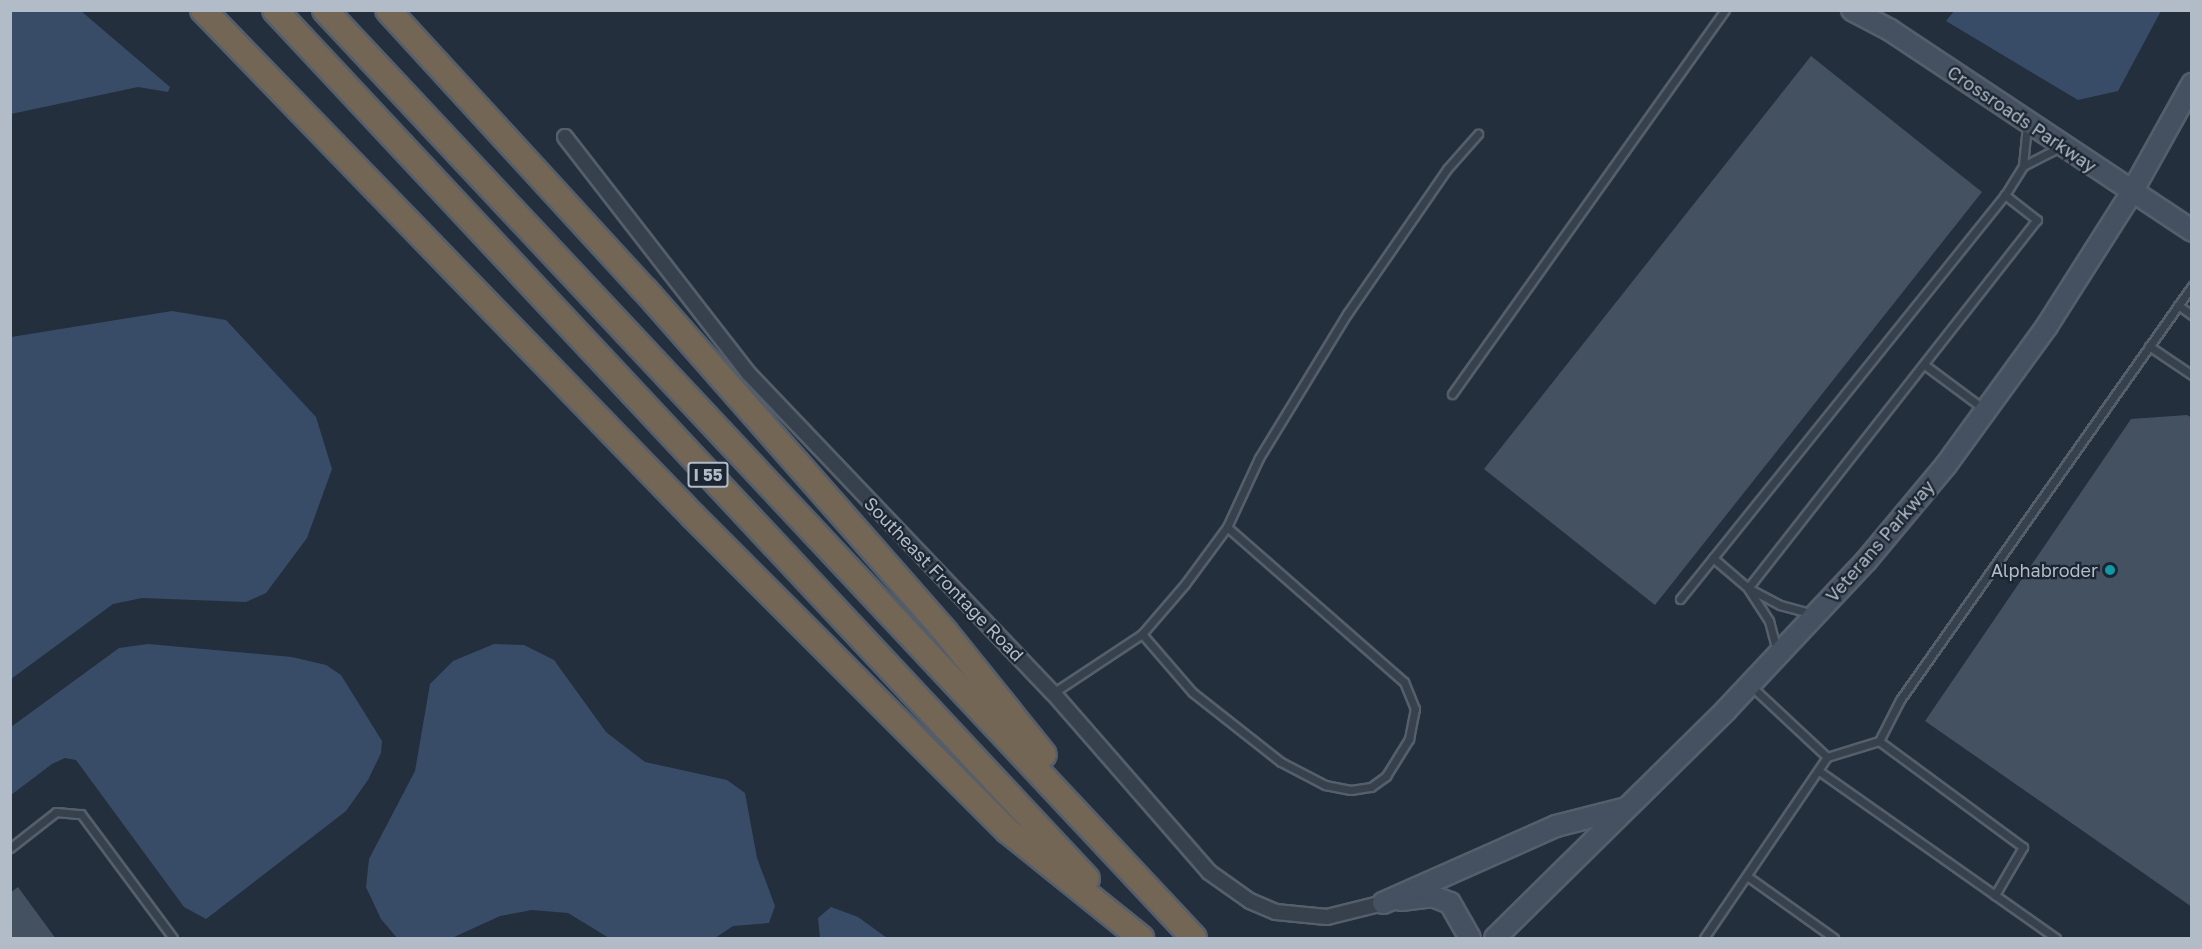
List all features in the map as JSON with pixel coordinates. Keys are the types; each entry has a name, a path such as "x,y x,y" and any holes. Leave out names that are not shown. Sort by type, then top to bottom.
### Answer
{"highway":[{"path":"203,10 627,449 1000,823 1141,939"},
{"name":"I 55","path":"275,10 1141,939"},
{"name":"I 55","path":"325,10 1194,939"},
{"path":"388,10 645,290 946,633 1173,916"}],"main road":[{"name":"Crossroads Parkway","path":"1852,10 1890,30 2192,231"},
{"name":"Veterans Parkway","path":"1495,939 1622,809 1750,684 1815,615 1946,465 2047,326 2132,192 2192,84"},
{"path":"1383,903 1556,826 1622,809"},
{"path":"1383,903 1441,898 1457,909 1470,939"}],"street":[{"name":"Southeast Frontage Road","path":"565,137 749,374 1053,693 1209,872 1250,901 1276,912 1327,916 1383,903"}],"lane":[{"path":"1452,394 1725,10"},
{"path":"1680,599 2005,195 2023,166 2027,122"},
{"path":"1053,693 1143,634 1227,526 1259,458 1304,382 1447,169 1478,134"},
{"path":"2023,166 2063,146"},
{"path":"1748,588 1926,366 2037,220 2005,195"},
{"path":"1704,939 1827,757 1879,741 1900,700 2192,286"},
{"path":"2178,305 2192,315"},
{"path":"2149,346 2192,375"},
{"path":"1926,366 1986,411"},
{"path":"1143,634 1192,692 1281,762 1325,785 1351,790 1371,787 1386,776 1409,739 1415,709 1404,682 1227,526"},
{"path":"1713,558 1748,588 1780,605 1815,615"},
{"path":"1748,588 1769,621 1778,654"},
{"path":"1750,684 1827,757"},
{"path":"1879,741 2023,847 1995,895"},
{"path":"1819,771 2056,939"},
{"path":"10,848 56,812 81,814 173,939"},
{"path":"1747,876 1834,939"}],"water":[{"path":"11,10 81,11 170,87 168,92 138,87 11,114"},
{"path":"1955,10 2161,11 2118,91 2078,100 1946,21"},
{"path":"172,311 226,320 316,417 332,469 307,538 266,593 246,602 142,598 113,604 11,679 11,337"},
{"path":"148,644 292,657 326,665 341,675 382,741 381,753 368,780 346,811 206,919 184,907 76,760 65,758 52,764 11,795 11,727 119,648"},
{"path":"494,644 524,645 554,660 606,732 645,762 727,780 745,793 757,858 775,906 769,923 733,926 715,938 609,938 568,913 532,910 500,916 452,938 397,938 381,919 366,887 369,859 415,771 430,684 453,661"},
{"path":"831,907 858,917 887,938 820,938 818,918"}],"building":[{"path":"1811,56 1982,192 1655,605 1484,469"},
{"name":"Alphabroder","path":"2187,415 2192,418 2192,907 1925,721 2131,419"},
{"path":"18,887 56,939 10,939 10,893"}],"place":[{"name":"Alphabroder","path":"2110,570"}]}
